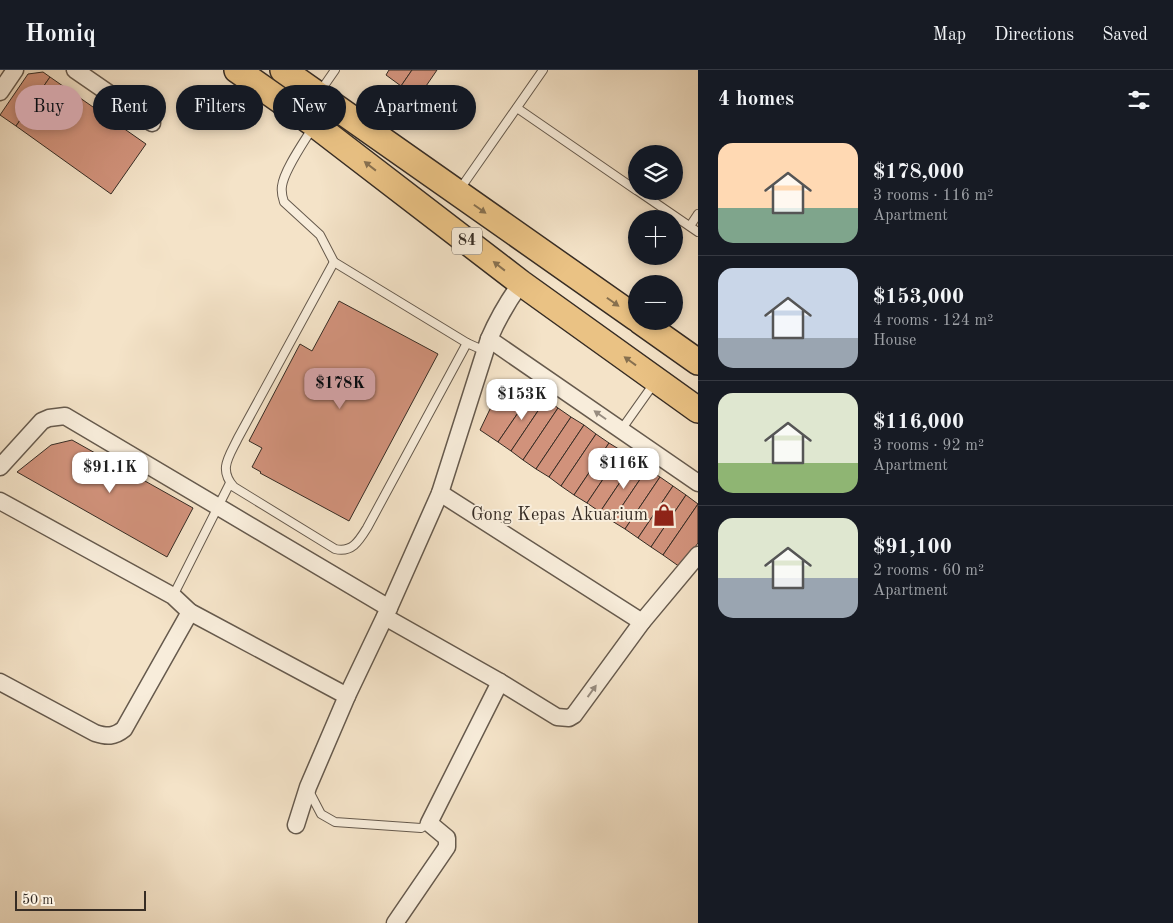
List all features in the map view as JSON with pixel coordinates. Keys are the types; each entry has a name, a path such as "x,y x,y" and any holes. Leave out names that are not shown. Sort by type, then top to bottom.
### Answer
{"main road":[{"name":"84","path":"237,70 273,95"},
{"name":"84","path":"283,70 304,85"},
{"name":"84","path":"346,115 628,312"},
{"name":"84","path":"322,130 522,283 698,410"},
{"path":"653,330 698,362"}],"street":[{"path":"0,92 15,70"},
{"path":"75,70 97,85"},
{"path":"296,825 308,787 347,696 440,493 487,345 506,305 522,283"},
{"path":"487,345 621,430 698,483"},
{"path":"0,467 42,422 49,418 65,416 218,507 557,717 569,718 574,715 642,622 698,555"},
{"path":"440,493 642,622"},
{"path":"0,501 173,596 190,612 347,696"},
{"path":"0,682 104,736 118,734 124,729 190,612"},
{"path":"395,923 447,847 447,838 444,834 429,823 500,682"}],"lane":[{"path":"325,85 335,70"},
{"path":"457,193 543,70"},
{"path":"517,108 628,185"},
{"path":"311,130 284,176 282,194 284,202 320,235 334,262 467,343 487,345"},
{"path":"651,200 698,232"},
{"path":"690,226 698,214"},
{"path":"334,262 230,455 225,471 230,483 234,487 335,549 345,550 352,548 367,528 467,343"},
{"path":"621,430 656,380"},
{"path":"173,596 230,483"},
{"path":"308,787 321,814 335,822 421,828 429,823"}],"building":[{"path":"389,70 412,70 402,85 386,75"},
{"path":"412,70 437,70 427,85 402,85"},
{"path":"43,72 50,77 44,85 20,85 28,74"},
{"path":"50,77 61,85 44,85"},
{"path":"15,93 15,125 0,115"},
{"path":"83,100 93,107 93,130 126,130 146,144 111,194 22,130 83,130"},
{"path":"339,301 438,354 349,521 252,467 262,448 249,441 300,344 312,351"},
{"path":"519,381 533,391 498,442 480,430 503,382"},
{"path":"533,391 546,399 511,451 498,442"},
{"path":"546,399 558,408 523,460 511,451"},
{"path":"558,408 571,417 536,469 523,460"},
{"path":"571,417 584,425 549,477 536,469"},
{"path":"584,425 596,434 561,486 549,477"},
{"path":"596,434 609,443 574,495 561,486"},
{"path":"72,440 193,508 167,557 17,472 51,445"},
{"path":"609,443 622,451 587,503 574,495"},
{"path":"622,451 635,460 600,512 587,503"},
{"path":"635,460 647,469 612,521 600,512"},
{"path":"647,469 660,477 625,529 612,521"},
{"path":"660,477 673,486 638,538 625,529"},
{"path":"673,486 686,495 651,547 638,538"},
{"path":"686,495 698,504 663,555 651,547"},
{"path":"698,504 698,543 680,567 663,555"}],"place":[{"name":"Gong Kepas Akuarium","path":"664,515"}]}
